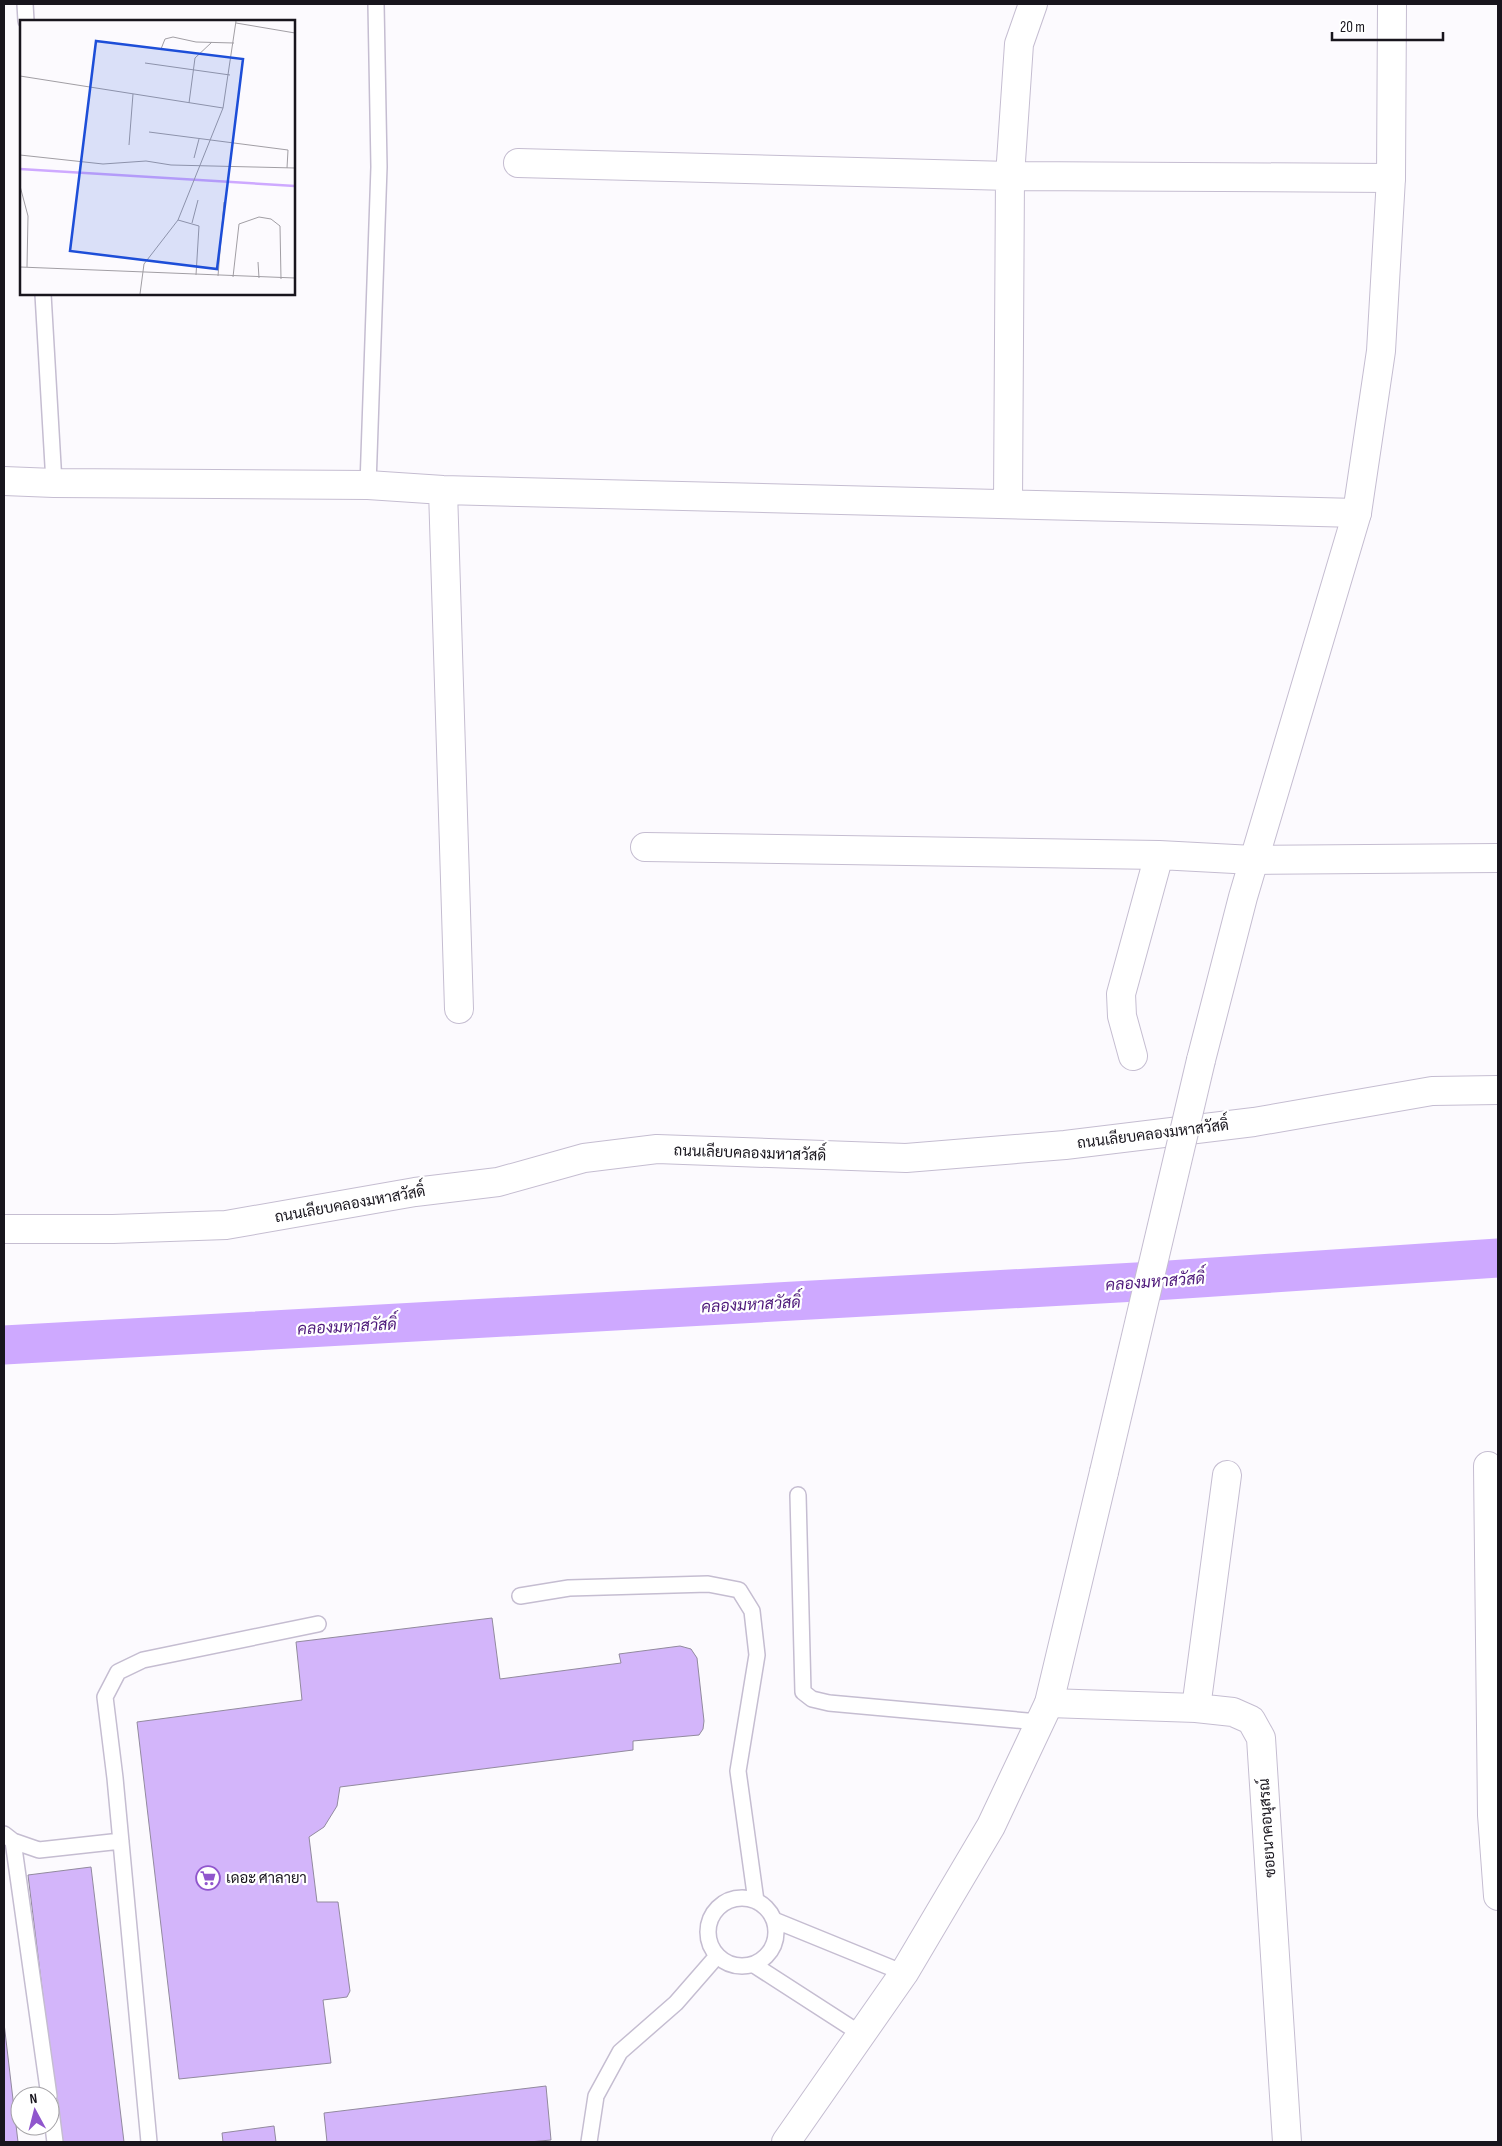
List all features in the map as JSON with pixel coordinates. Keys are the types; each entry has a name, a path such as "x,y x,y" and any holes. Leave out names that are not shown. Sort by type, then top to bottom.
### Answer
{"street":[{"path":"1008,504 1010,176 1019,44 1033,4"},
{"path":"786,2142 904,1973 991,1826 1044,1712 1104,1472 1201,1060 1253,860 1357,513 1381,352 1391,178 1392,4"},
{"path":"518,162 1010,176 1391,178"},
{"path":"4,481 368,485 442,490 1357,513"},
{"path":"442,490 459,1009"},
{"path":"645,847 1159,855 1253,860 1498,858"},
{"path":"1133,1056 1122,1016 1121,994 1159,855"},
{"name":"ถนนเลียบคลองมหาสวัสดิ์","path":"4,1229 113,1229 226,1225 415,1192 498,1182 584,1158 657,1149 906,1158 1064,1145 1254,1122 1432,1091 1498,1090"},
{"path":"1488,1466 1492,1815 1498,1896"},
{"path":"1196,1708 1227,1475"},
{"name":"ซอยนาคอนุสรณ์","path":"1044,1712 1196,1708 1233,1712 1251,1720 1261,1738 1287,2142"}],"lane":[{"path":"25,4 26,20"},
{"path":"368,485 378,167 376,4"},
{"path":"43,295 54,483"},
{"path":"798,1495 804,1692 812,1699 829,1703 1044,1712"},
{"path":"520,1596 570,1588 708,1584 739,1590 752,1611 757,1655 738,1771 756,1901"},
{"path":"149,2142 121,1841 105,1697 118,1672 143,1660 318,1624"},
{"path":"9,1838 39,1850 121,1841"},
{"path":"9,1838 47,2086"},
{"path":"743,1898 756,1901 768,1908 774,1920 777,1933 774,1946 766,1958 754,1965 741,1967 728,1964 717,1956 709,1945 707,1932 710,1918 718,1908 729,1900 743,1898"},
{"path":"774,1920 904,1973"},
{"path":"589,2142 596,2096 620,2052 676,2003 717,1956"},
{"path":"754,1965 861,2034"}],"building":[{"path":"492,1618 500,1679 621,1663 619,1654 680,1646 691,1649 697,1658 704,1721 703,1729 699,1735 633,1741 633,1750 340,1787 337,1806 324,1827 309,1837 317,1902 338,1902 350,1991 347,1997 323,2000 331,2063 179,2079 137,1722 302,1700 296,1642"},
{"path":"91,1867 124,2142 61,2142 60,2086 54,2086 28,1875"},
{"path":"4,2023 11,2086 10,2136 17,2136 18,2142 4,2142"},
{"path":"546,2086 551,2140 529,2142 327,2142 324,2113"},
{"path":"274,2126 276,2142 223,2142 222,2133"}],"waterway":[{"name":"คลองมหาสวัสดิ์","path":"4,1345 1154,1281 1498,1258"}],"place":[{"name":"เดอะ ศาลายา","path":"208,1878"}]}
